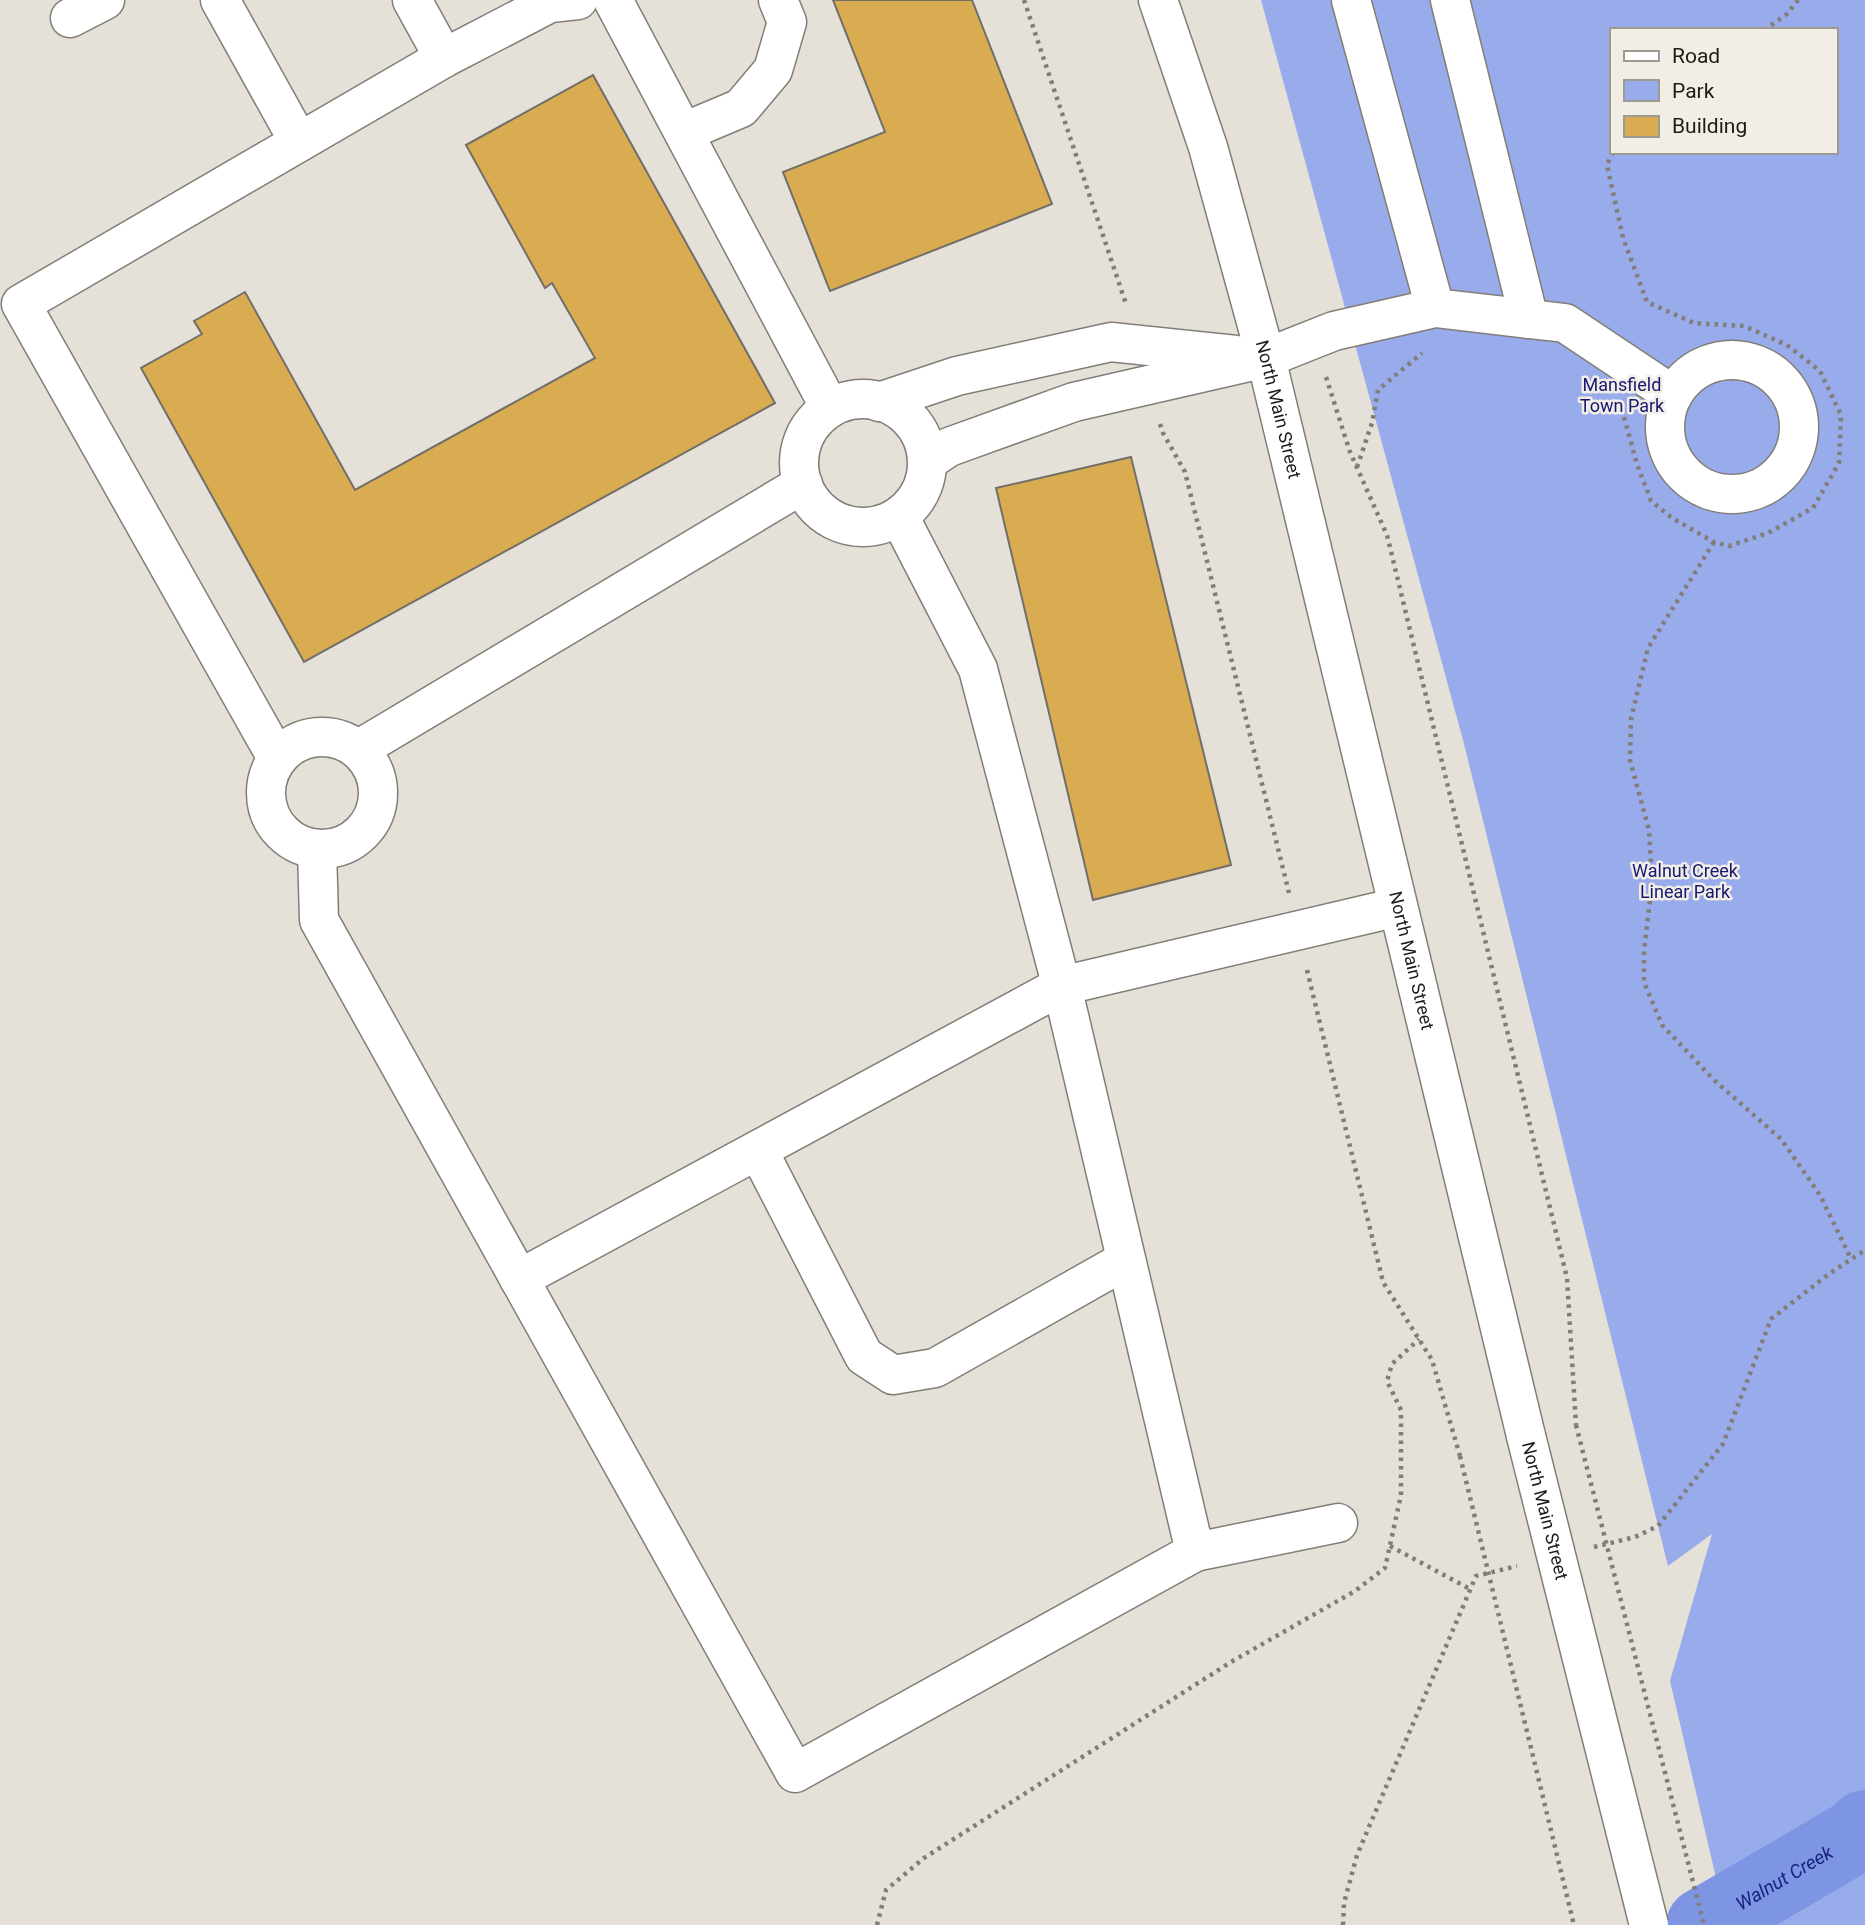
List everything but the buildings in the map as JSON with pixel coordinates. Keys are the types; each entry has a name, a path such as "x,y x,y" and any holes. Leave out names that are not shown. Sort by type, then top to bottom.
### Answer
{"main road":[{"path":"70,18 105,0"},
{"path":"219,0 299,142"},
{"path":"412,0 444,58"},
{"path":"277,758 21,304 444,58 550,3 578,0"},
{"path":"613,0 830,408"},
{"path":"684,132 741,108 774,70 787,22 778,0"},
{"name":"North Main Street","path":"1158,0 1208,147 1266,358 1526,1436 1649,1925"},
{"path":"1351,0 1435,308"},
{"path":"1450,0 1528,318"},
{"path":"928,461 948,447 1074,402 1266,358 1334,331 1435,308 1565,323 1673,395"},
{"path":"879,402 957,376 1111,342 1266,358"},
{"path":"866,399 879,402 901,411 914,424 923,441 928,461 925,483 915,502 899,516 880,525 858,527 838,523 819,511 803,484 799,456 804,437 815,421 830,408 847,401 866,399"},
{"path":"359,749 803,484"},
{"path":"899,516 978,669 1061,986 1195,1552"},
{"path":"324,736 342,740 359,749 371,763 378,781 379,799 373,817 364,831 351,842 334,848 317,849 300,845 286,836 274,824 267,809 265,791 269,773 277,758 298,741 324,736"},
{"path":"317,849 319,920 795,1773 1195,1552 1338,1523"},
{"path":"519,1279 1061,986 1398,907"},
{"path":"758,1150 864,1356 893,1375 935,1368 1126,1260"}],"path":[{"path":"1024,0 1114,264 1138,345"},
{"path":"1768,28 1787,14 1798,0"},
{"path":"1612,154 1607,165 1623,238 1647,302 1694,323 1744,326 1787,345 1820,371 1842,415 1839,464 1813,508 1768,533 1729,546 1714,542 1672,518 1651,501 1637,464 1619,399"},
{"path":"1357,467 1372,423 1378,390 1422,354 1434,351"},
{"path":"1266,358 1326,377 1357,467 1387,535 1567,1278 1576,1424 1704,1925"},
{"path":"1149,385 1163,433 1185,472 1383,1282 1432,1360 1460,1456 1574,1925"},
{"path":"1714,542 1648,648 1632,719 1630,760 1649,830 1652,883 1644,951 1644,982 1662,1025 1714,1080 1781,1139 1820,1195 1851,1259"},
{"path":"877,1925 886,1890 923,1858 1231,1662 1355,1591 1385,1568 1401,1495 1401,1410 1387,1381 1392,1364 1419,1339"},
{"path":"1390,1546 1470,1589"}],"green space":[{"path":"1261,0 1865,0 1865,1925 1727,1925 1670,1681 1712,1534 1668,1566 1463,740"}],"waterway":[{"name":"Walnut Creek","path":"1703,1925 1857,1835 1865,1827"}],"park label":[{"name":"Mansfield Town Park","path":"1622,395"},
{"name":"Walnut Creek Linear Park","path":"1685,882"}]}
